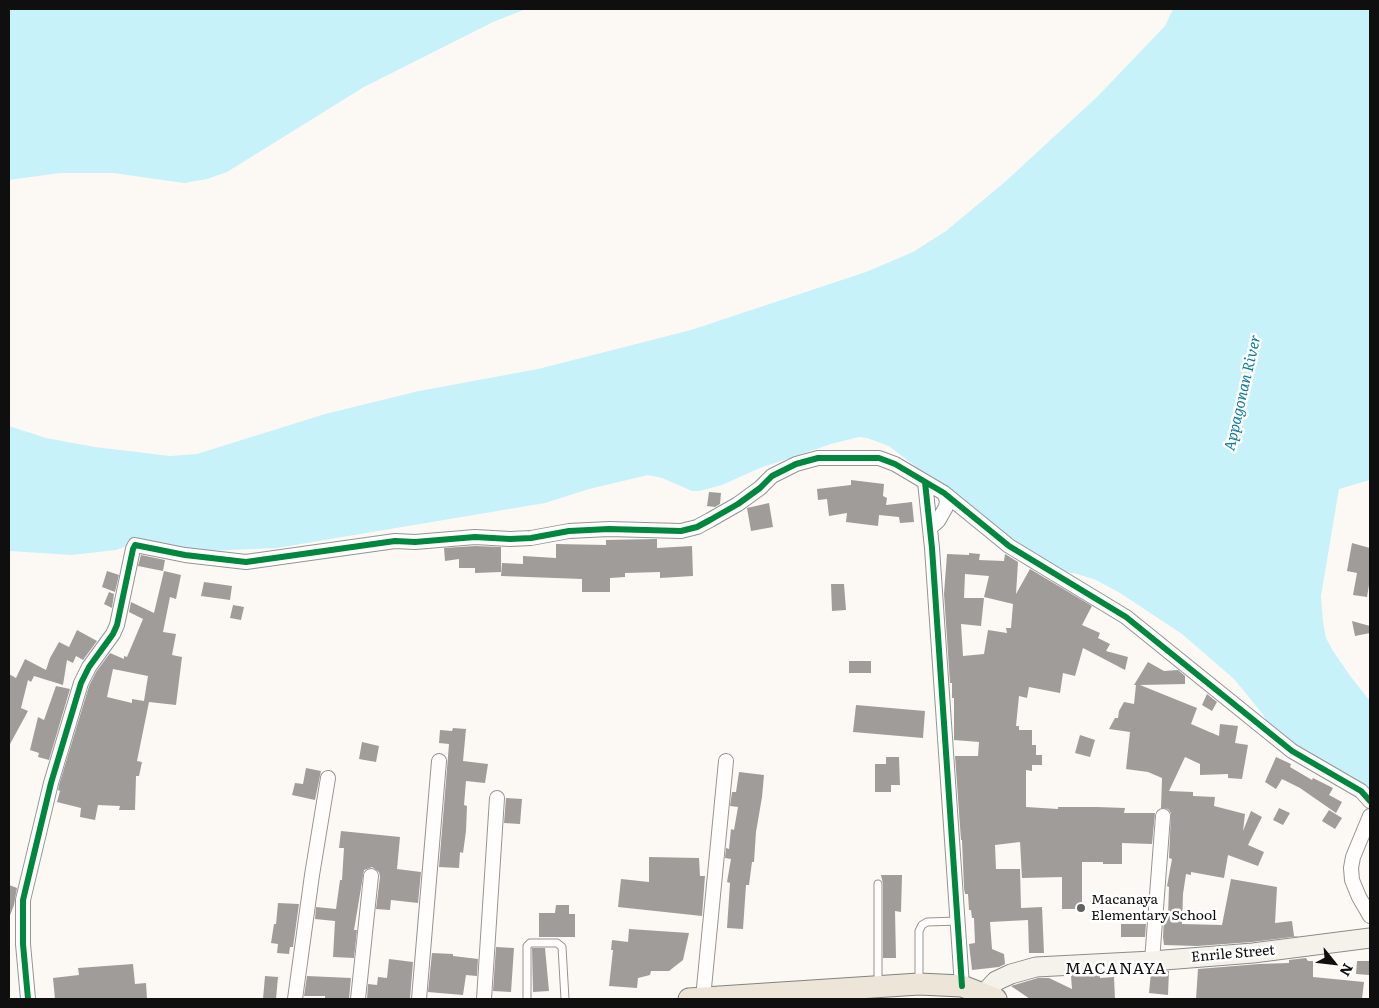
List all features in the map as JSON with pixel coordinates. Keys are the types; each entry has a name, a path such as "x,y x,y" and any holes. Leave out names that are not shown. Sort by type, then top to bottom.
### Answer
{"main road":[{"path":"696,999 919,984 962,986 990,997"}],"street":[{"path":"28,999 22,922 25,891 51,783 81,683 89,667 113,634 117,625 134,546 185,555 246,562 395,540 415,542 475,537 524,539 569,531 609,529 682,531 697,527 738,504 760,488 772,476 796,464 818,458 879,458 895,464 944,493 1010,546 1126,617 1285,746 1361,791 1370,800"},
{"path":"925,482 930,528 962,986"},
{"path":"930,528 938,521 946,507 947,500 944,493"},
{"path":"419,999 439,761"},
{"path":"696,999 726,761"},
{"path":"295,999 328,778"},
{"path":"484,999 497,798"},
{"path":"1152,961 1163,816"},
{"path":"1370,816 1351,868 1352,880 1370,916"},
{"path":"358,999 371,876"},
{"name":"Enrile Street","path":"990,997 996,981 1011,974 1036,967 1253,953 1370,938"}],"lane":[{"path":"878,884 878,987"},
{"path":"919,984 919,931 922,925 927,922 958,921"},
{"path":"527,999 527,946 530,943 557,943 562,947 565,999"}],"water":[{"path":"9,9 526,9 493,22 364,87 227,172 207,179 184,183 113,173 60,173 9,180"},
{"name":"Appagonan River","path":"1173,9 1370,9 1370,480 1339,489 1321,596 1326,638 1351,677 1370,701 1370,790 1302,751 1275,733 1261,712 1234,679 1182,634 1120,593 1096,580 1062,571 1013,543 889,446 867,438 859,437 831,444 760,468 722,485 699,491 692,491 662,478 648,475 589,489 545,503 277,548 207,551 133,544 116,550 72,555 9,551 9,426 46,438 95,447 170,456 197,454 325,414 419,391 538,369 691,330 866,272 913,252 946,231 1006,181 1098,96 1165,26"}],"building":[{"path":"851,480 884,484 883,496 887,498 886,505 912,502 914,522 900,523 899,517 879,515 878,526 846,522 847,513 829,516 827,499 818,500 817,489 851,485"},
{"path":"709,492 721,493 720,504 715,507 707,506"},
{"path":"769,503 773,527 751,531 747,508"},
{"path":"657,539 657,548 692,546 693,576 660,578 660,572 625,573 625,577 610,578 610,592 582,592 582,579 501,576 502,563 523,564 523,556 556,558 556,544 606,545 606,540"},
{"path":"1352,543 1370,548 1370,579 1367,597 1353,595 1357,573 1347,571"},
{"path":"501,547 501,572 475,573 475,568 459,568 459,559 445,561 444,548"},
{"path":"969,553 980,554 979,560 1004,561 1005,554 1018,562 1016,594 1030,569 1092,606 1082,625 1100,633 1098,638 1110,644 1106,651 1128,657 1125,670 1083,648 1075,676 1063,673 1060,693 1029,687 1027,698 1019,696 1016,726 1019,726 1019,730 1032,730 1032,745 1036,745 1036,755 1042,755 1042,765 1032,765 1032,771 1026,770 1026,807 1058,809 1058,807 1125,808 1124,813 1155,813 1152,844 1122,843 1122,864 1082,862 1082,909 1062,909 1062,877 1022,878 1020,842 995,845 996,869 1020,869 1021,908 1042,907 1044,953 1029,953 1028,920 990,922 992,949 1004,954 1005,964 999,967 972,970 969,944 975,943 974,918 972,918 971,910 969,910 968,894 965,894 964,888 955,756 978,756 979,742 954,740 954,698 952,698 952,683 950,683 944,594 947,554 969,555","holes":["965,574 989,576 984,597 1013,604 1011,628 1006,628 1007,633 988,630 984,654 963,656 961,624 981,626 984,598 964,598"]},
{"path":"141,555 165,560 163,571 138,566"},
{"path":"107,571 119,575 115,592 102,587"},
{"path":"164,571 181,575 176,599 170,597 163,632 176,634 172,655 182,657 176,705 149,702 137,761 142,762 139,776 136,776 135,810 119,810 120,806 98,805 95,820 80,817 81,808 57,802 60,791 58,790 59,785 89,686 96,672 110,653 124,659 124,656 127,657 143,619 129,612 131,602 154,613","holes":["113,669 148,676 144,701 132,699 132,703 107,697"]},
{"path":"204,582 232,586 230,600 201,596"},
{"path":"831,584 844,584 846,610 832,611"},
{"path":"109,592 114,594 112,608 104,604"},
{"path":"233,605 244,607 241,620 230,618"},
{"path":"1352,621 1370,626 1370,633 1355,636"},
{"path":"77,630 97,641 83,660 76,656 73,663 67,660 63,685 34,676 31,682 28,680 21,708 28,711 9,746 9,674 16,678 25,659 46,670 59,642 69,647"},
{"path":"849,661 871,661 871,673 849,673"},
{"path":"1148,662 1164,671 1178,670 1185,676 1185,684 1140,685 1197,708 1191,724 1219,736 1220,724 1238,726 1235,743 1248,745 1242,779 1228,778 1228,774 1200,775 1200,764 1185,757 1169,791 1193,792 1193,796 1215,797 1214,806 1245,814 1243,831 1251,811 1262,817 1248,845 1264,852 1258,866 1228,855 1224,878 1191,872 1191,875 1186,874 1182,924 1222,925 1231,879 1277,887 1275,923 1292,921 1294,936 1300,936 1197,946 1164,945 1164,915 1168,915 1169,887 1167,886 1172,859 1169,858 1171,813 1168,809 1161,808 1162,778 1148,772 1126,769 1130,732 1109,729 1115,718 1118,718 1119,711 1124,702 1134,704 1136,685 1134,685"},
{"path":"56,686 70,689 49,760 38,757 39,753 30,750 38,717 44,720"},
{"path":"1207,694 1217,702 1212,711 1202,705"},
{"path":"856,705 925,711 923,738 853,732"},
{"path":"453,728 466,729 463,761 488,764 485,783 466,781 464,805 467,806 466,831 463,853 460,852 459,868 439,867 449,744 439,743 440,730 452,731"},
{"path":"1080,735 1095,740 1090,757 1075,753"},
{"path":"362,742 379,746 376,762 359,759"},
{"path":"886,757 899,757 900,785 891,785 891,792 875,792 875,764 886,764"},
{"path":"1276,757 1291,764 1290,767 1312,780 1313,778 1333,788 1329,795 1342,802 1336,813 1300,788 1282,779 1276,789 1265,782"},
{"path":"306,768 321,771 315,800 292,795 295,783 303,784"},
{"path":"739,772 764,775 754,862 752,862 749,885 746,885 743,929 727,928 730,883 727,882 731,859 725,858 726,848 729,849 731,829 734,830 738,807 730,806 732,792 736,792"},
{"path":"506,798 522,799 520,824 504,823"},
{"path":"1279,808 1290,813 1283,825 1273,820"},
{"path":"1329,810 1342,818 1335,829 1322,821"},
{"path":"341,831 400,837 397,869 421,872 418,903 391,900 390,910 376,909 379,872 372,867 364,870 354,930 357,930 354,958 333,957 335,921 315,919 316,907 336,909 340,880 342,880 344,848 339,848"},
{"path":"649,857 699,858 700,876 705,876 702,916 618,907 621,879 649,882"},
{"path":"881,875 902,875 901,912 895,911 896,958 883,958 883,884"},
{"path":"9,885 17,888 9,918"},
{"path":"278,903 299,904 293,947 290,947 289,954 277,953 278,944 271,943 274,924 276,924"},
{"path":"556,905 569,905 569,914 575,914 575,937 539,937 539,913 555,913"},
{"path":"1121,924 1146,924 1145,937 1121,937"},
{"path":"629,929 689,933 683,960 669,971 651,971 650,975 638,978 637,988 609,986 613,950 611,950 612,940 628,942"},
{"path":"496,947 514,948 511,992 493,991"},
{"path":"532,948 545,948 549,991 533,992"},
{"path":"432,953 453,954 453,956 478,959 477,976 466,975 463,995 428,992"},
{"path":"1306,958 1308,961 1313,961 1313,977 1364,982 1362,999 1196,999 1198,969 1289,963 1289,960"},
{"path":"389,959 413,962 410,999 367,999 368,984 377,985 378,977 387,978"},
{"path":"1357,961 1370,961 1369,975 1356,974"},
{"path":"133,964 135,984 146,983 147,999 55,999 53,978 79,975 78,968"},
{"path":"1169,971 1168,995 1149,993 1151,972"},
{"path":"1100,975 1100,978 1114,977 1115,999 1030,999 1011,986 1038,978 1049,978 1072,989 1071,976"},
{"path":"265,976 278,977 276,999 263,999"},
{"path":"307,976 351,978 349,999 325,999 325,996 304,996"}],"cycle path":[{"path":"28,999 23,944 23,900 51,783 81,683 89,667 113,634 117,625 135,545 185,555 246,562 395,541 415,542 475,537 531,538 569,531 609,529 681,531 697,527 738,504 760,488 772,476 796,464 818,458 879,458 895,464 944,493 1009,546 1126,617 1292,751 1361,791 1370,801"},
{"path":"925,482 932,548 962,986"}],"place":[{"name":"Macanaya Elementary School","path":"1081,908"}],"district":[{"name":"MACANAYA","path":"1116,969"}]}
